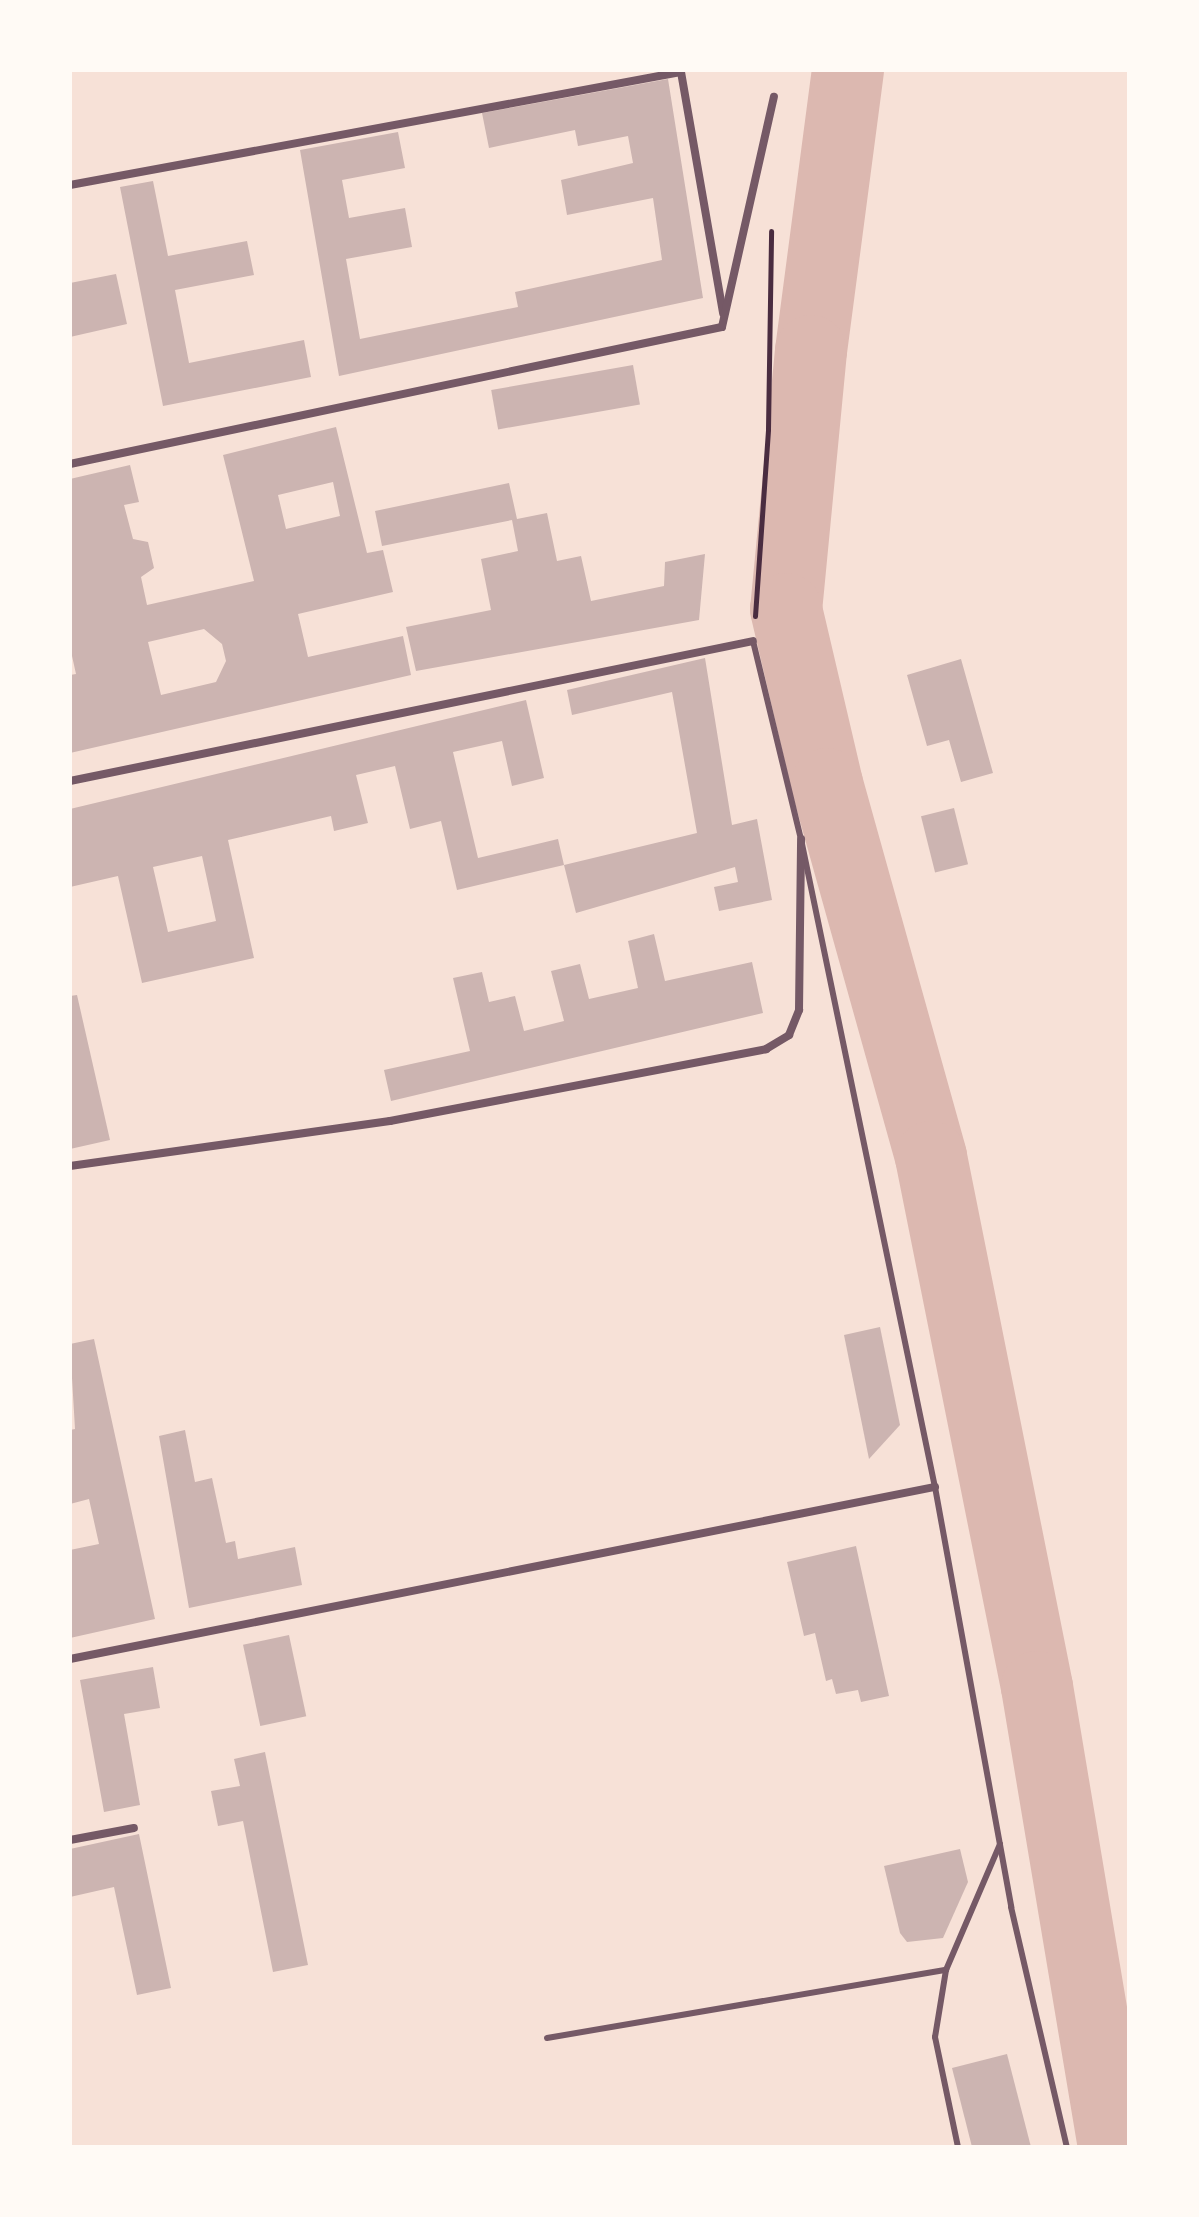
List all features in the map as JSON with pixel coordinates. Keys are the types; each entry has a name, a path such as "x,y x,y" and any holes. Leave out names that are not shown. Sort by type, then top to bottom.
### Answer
{"street":[{"path":"70,185 681,72 724,318"},
{"path":"70,464 722,327 774,97"},
{"path":"70,781 753,641"},
{"path":"70,1166 390,1121 766,1049 789,1035 799,1010 801,839"},
{"path":"70,1659 935,1487"},
{"path":"70,1840 134,1828"}],"lane":[{"path":"753,641 801,839 935,1487 1000,1844 1067,2147"},
{"path":"958,2147 935,2037 946,1970 1000,1844"},
{"path":"547,2038 946,1970"}],"path":[{"path":"753,641 768,429 772,223"}],"building":[{"path":"668,79 703,298 339,376 300,150 398,132 405,168 342,180 349,218 405,208 412,247 346,259 360,339 518,307 515,292 662,260 653,198 567,215 561,180 633,163 628,136 578,146 575,130 489,148 482,113"},
{"path":"153,181 168,256 247,241 254,275 175,290 189,363 304,340 311,377 163,406 120,187"},
{"path":"116,274 127,324 70,337 70,283"},
{"path":"633,365 640,404 498,429 491,390"},
{"path":"336,427 367,553 383,550 393,592 298,614 308,657 403,636 411,675 70,753 70,675 76,674 70,647 70,479 130,465 139,502 124,505 133,539 148,542 154,568 141,577 147,605 254,581 223,455","holes":["333,482 340,516 286,529 278,495","204,629 222,644 226,661 216,682 161,695 148,642"]},
{"path":"509,483 517,519 547,513 557,561 581,556 591,601 664,586 665,562 705,554 699,620 416,671 406,627 491,610 481,559 518,551 512,520 382,546 375,511"},
{"path":"705,658 732,825 757,819 772,900 719,911 714,887 738,882 735,867 576,913 564,865 697,833 672,692 572,715 567,690"},
{"path":"961,659 993,773 961,782 949,740 927,746 907,675"},
{"path":"526,700 544,778 512,786 502,741 453,752 478,858 558,839 564,865 457,890 441,821 410,829 395,766 356,775 368,823 334,831 331,816 228,840 254,958 142,983 118,876 70,887 70,809","holes":["202,856 216,921 168,932 153,867"]},
{"path":"954,808 968,864 935,873 921,816"},
{"path":"654,934 665,981 752,962 763,1013 391,1101 384,1070 470,1051 453,978 482,972 489,1002 515,996 524,1031 564,1021 551,971 580,964 589,999 638,988 628,941"},
{"path":"77,995 110,1140 70,1149 70,996"},
{"path":"880,1327 900,1425 869,1459 844,1335"},
{"path":"94,1339 155,1619 70,1638 70,1550 99,1544 89,1499 70,1504 70,1430 75,1429 70,1344"},
{"path":"185,1430 195,1482 212,1478 226,1543 235,1541 238,1559 295,1547 302,1585 189,1608 159,1436"},
{"path":"856,1546 889,1696 861,1702 858,1690 836,1694 832,1679 826,1681 815,1633 804,1636 787,1562"},
{"path":"289,1635 306,1716 260,1726 243,1645"},
{"path":"153,1667 160,1708 124,1714 140,1805 104,1812 80,1680"},
{"path":"265,1752 308,1965 273,1972 243,1821 218,1826 211,1791 240,1786 234,1759"},
{"path":"139,1834 171,1988 137,1995 114,1887 70,1897 70,1849"},
{"path":"960,1849 968,1882 943,1938 907,1942 900,1933 884,1866"},
{"path":"1007,2054 1031,2147 972,2147 952,2068"}],"waterway":[{"path":"848,70 811,351 786,609 827,784 931,1157 1037,1687 1114,2147"}]}
